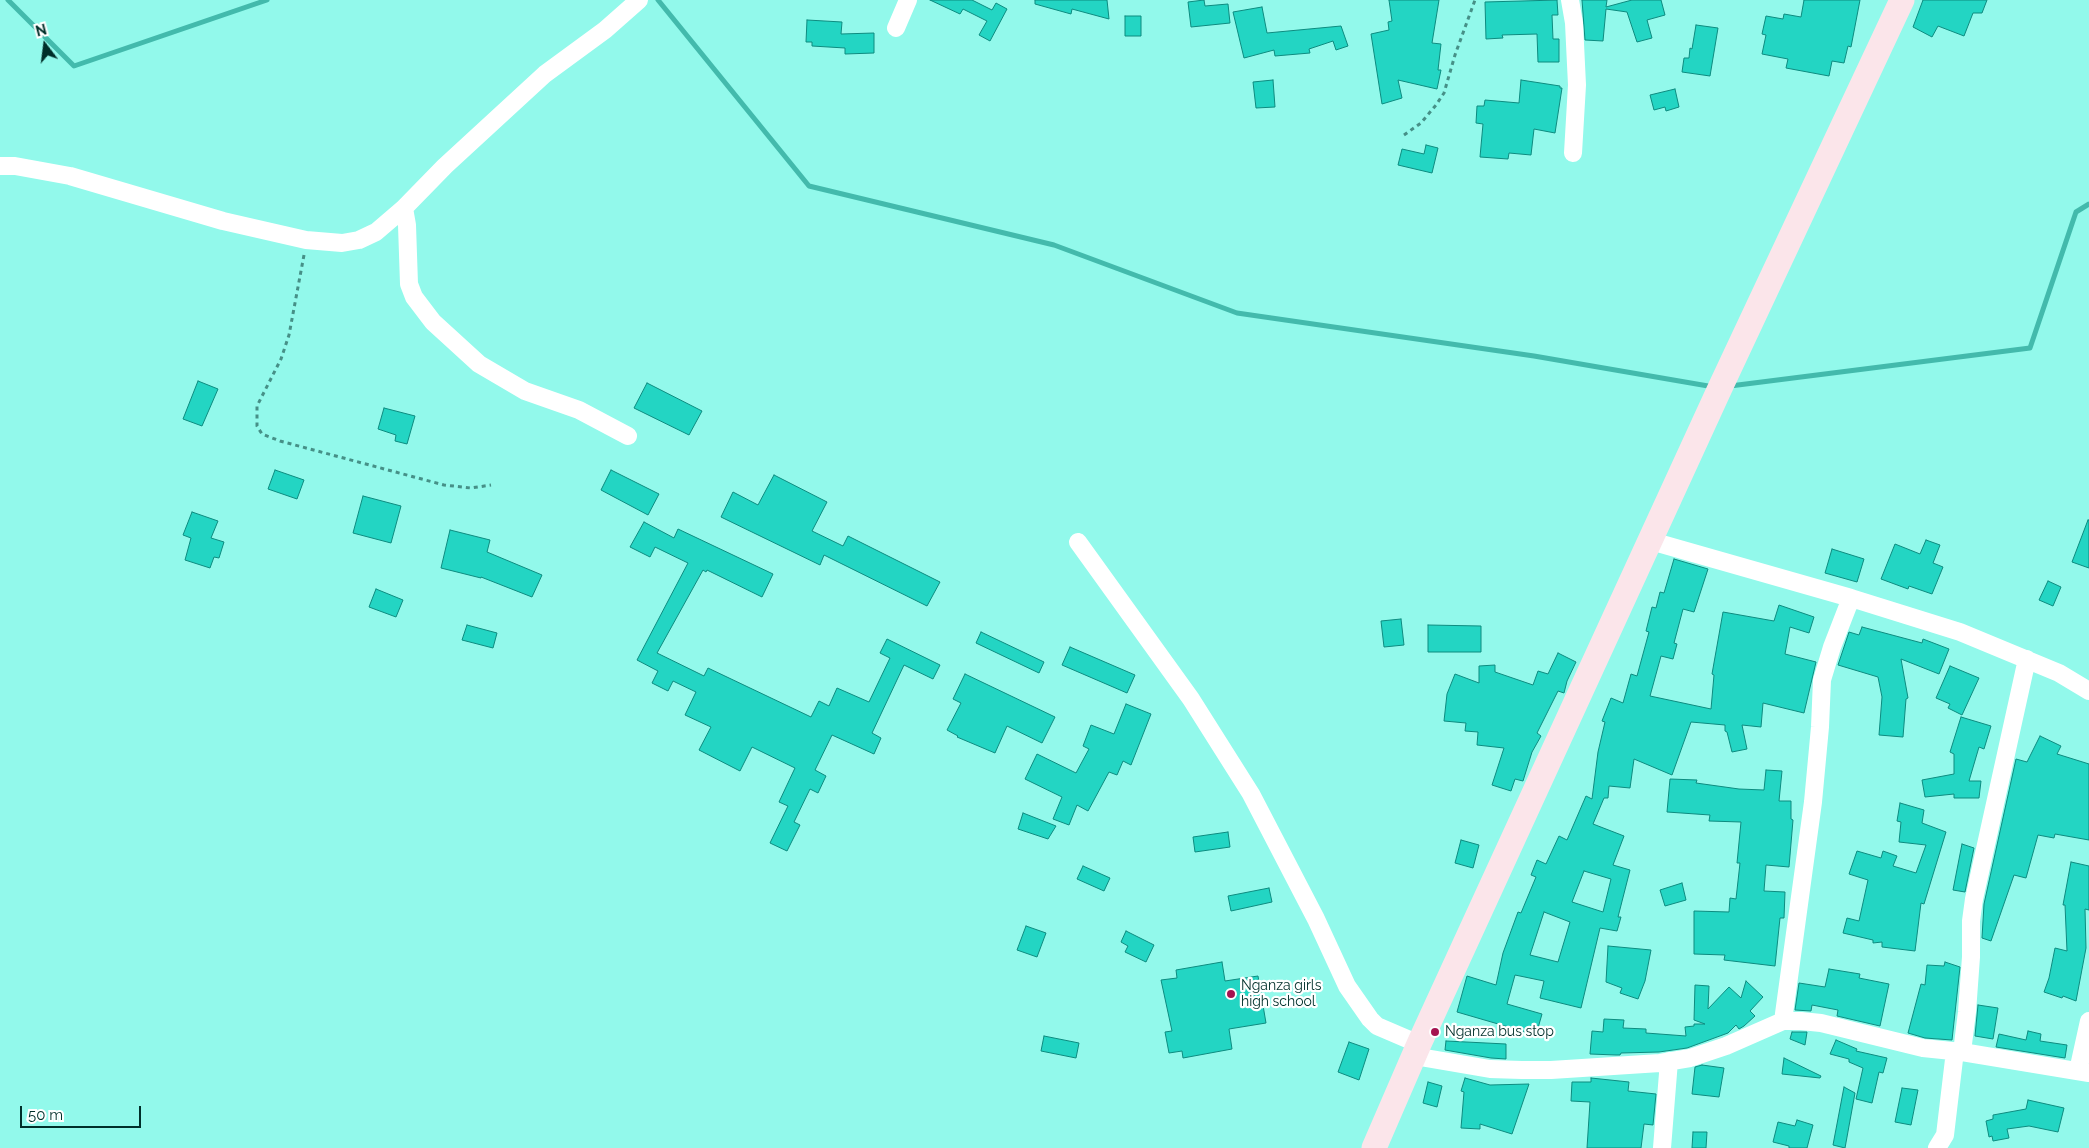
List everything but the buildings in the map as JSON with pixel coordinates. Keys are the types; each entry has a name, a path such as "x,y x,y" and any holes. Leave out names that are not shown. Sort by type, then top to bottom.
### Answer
{"main road":[{"path":"1374,1148 1417,1050 1651,541 1902,0"}],"street":[{"path":"0,166 15,166 70,176 223,221 306,240 342,242 359,240 376,232 404,208 445,166 545,74 605,30 639,0"},
{"path":"896,28 908,0"},
{"path":"1570,0 1574,23 1577,85 1573,153"},
{"path":"404,208 407,224 409,284 414,297 433,322 480,364 525,391 579,410 628,436"},
{"path":"1651,541 1851,598 1960,632 2059,673 2089,691"},
{"path":"1078,542 1191,699 1251,794 1316,918 1347,986 1377,1026 1417,1050 1490,1068 1522,1070 1551,1070 1669,1062 1690,1058 1726,1046 1784,1021 1821,1023 1923,1048 2083,1072 2089,1021"},
{"path":"1784,1021 1813,802 1822,680 1851,598"},
{"path":"1936,1148 1945,1135 1958,1052 1967,1012 1971,957 1971,921 1974,899 2027,659"},
{"path":"1662,1148 1669,1062"}],"path":[{"path":"1404,135 1421,123 1444,93 1455,55 1475,0"},
{"path":"306,240 289,335 281,360 257,406 257,426 262,434 280,441 444,485 471,488 491,485"}],"waterway":[{"path":"8,0 74,66 267,0"},
{"path":"658,0 809,186 1054,245 1237,313 1534,356 1714,387"},
{"path":"1730,386 2030,348 2076,212 2089,204"}],"place":[{"name":"Nganza girls high school","path":"1231,994"},
{"name":"Nganza bus stop","path":"1435,1032"}]}
